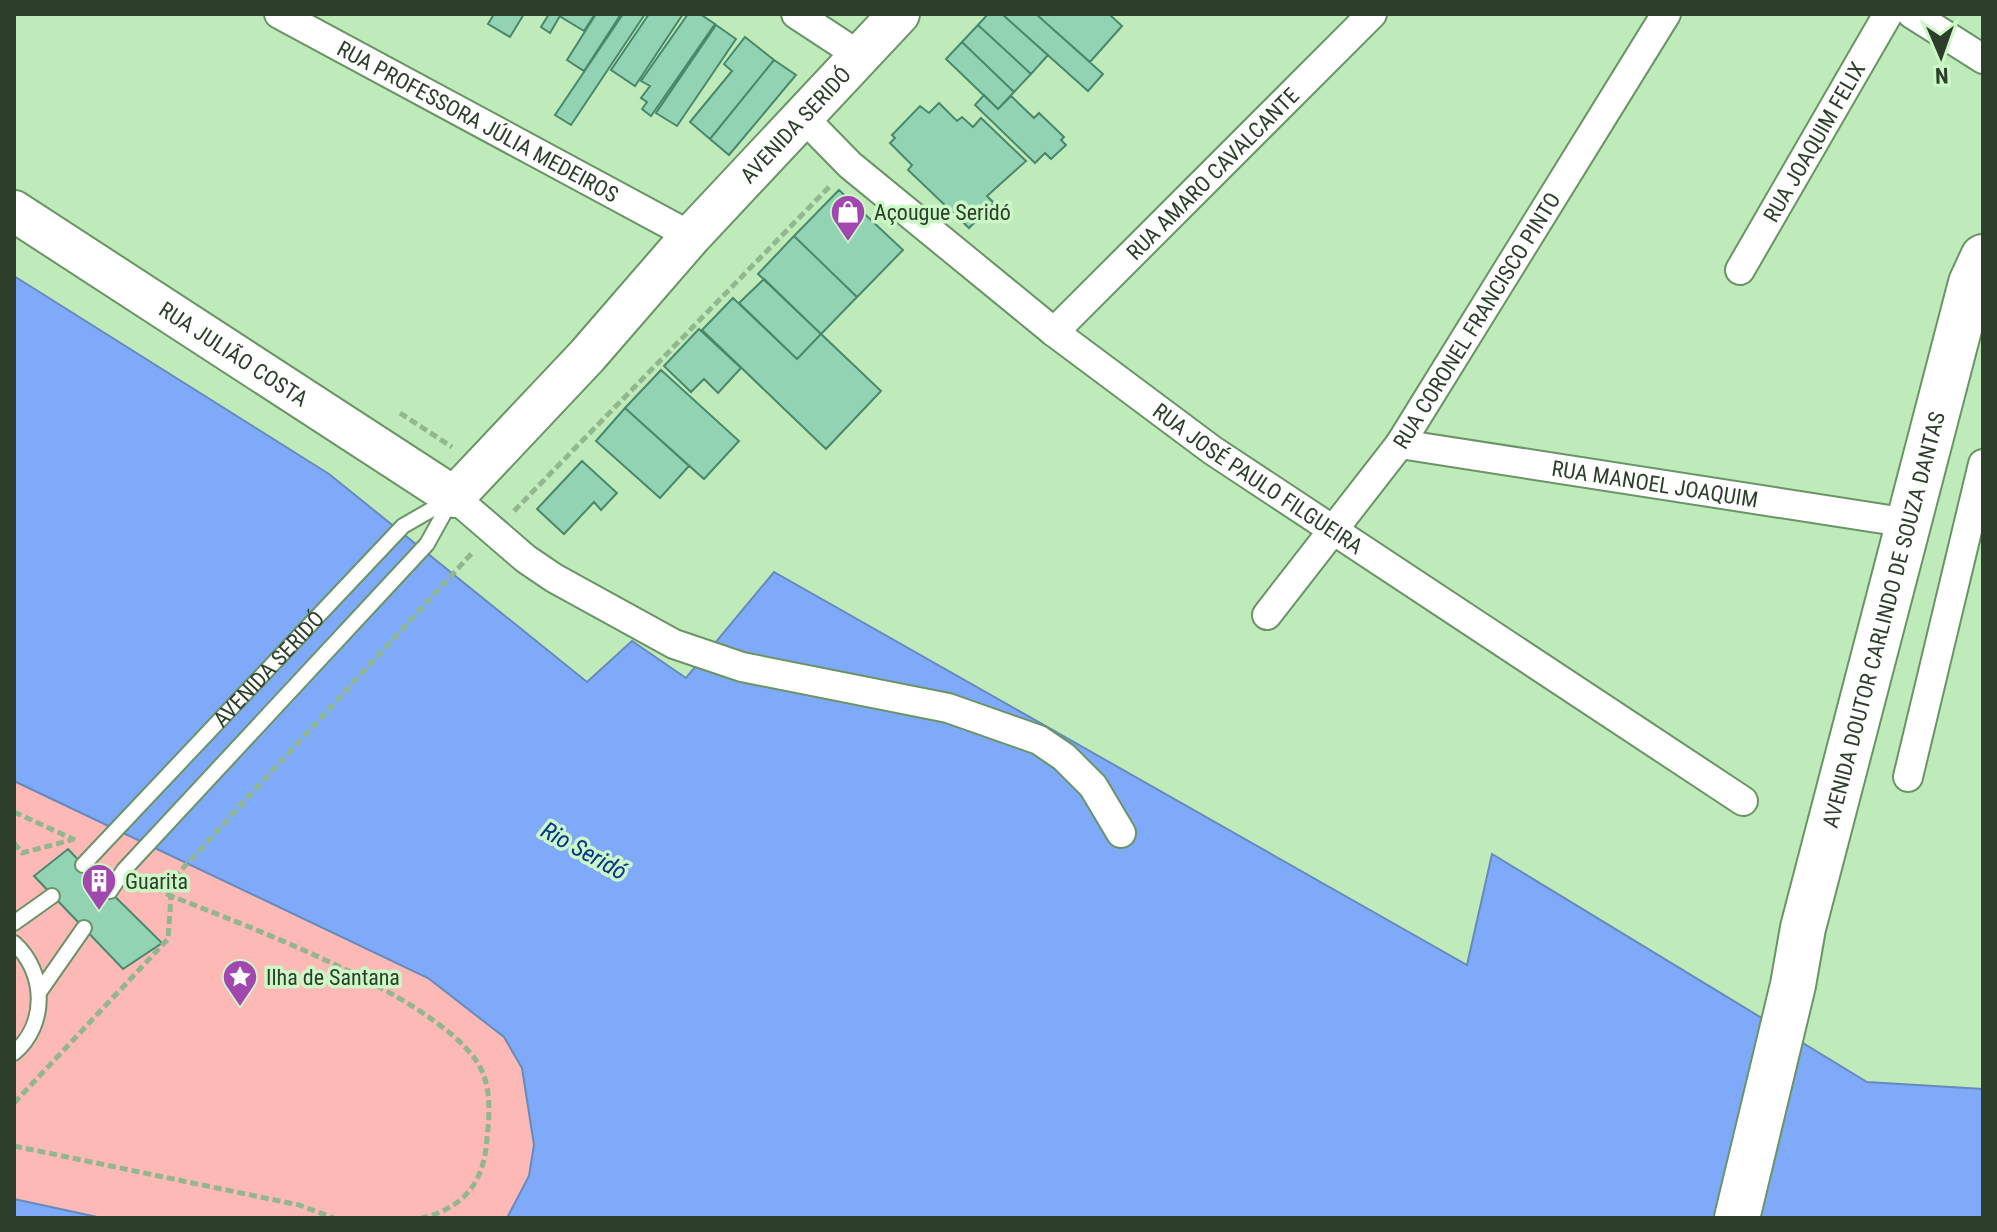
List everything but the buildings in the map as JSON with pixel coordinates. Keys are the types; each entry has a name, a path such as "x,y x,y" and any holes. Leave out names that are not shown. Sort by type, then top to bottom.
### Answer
{"main road":[{"name":"AVENIDA SERIDÓ","path":"454,497 587,356 683,232 803,117 899,14"},
{"name":"RUA JULIÃO COSTA","path":"14,211 454,497"},
{"name":"AVENIDA DOUTOR CARLINDO DE SOUZA DANTAS","path":"1737,1218 1793,985 1803,928 1909,523 1979,278"}],"street":[{"name":"RUA PROFESSORA JÚLIA MEDEIROS","path":"279,14 683,232"},
{"path":"796,14 860,56"},
{"name":"RUA AMARO CAVALCANTE","path":"1054,332 1372,14"},
{"name":"RUA CORONEL FRANCISCO PINTO","path":"1267,615 1331,528 1400,444 1666,14"},
{"name":"RUA JOAQUIM FELIX","path":"1740,270 1888,14"},
{"path":"1912,14 1983,59"},
{"name":"RUA JOSÉ PAULO FILGUEIRA","path":"803,117 850,165 1054,332 1212,450 1743,801"},
{"name":"RUA MANOEL JOAQUIM","path":"1400,444 1909,523"},
{"path":"1908,777 1983,464"},
{"path":"454,497 526,559 554,578 627,620 698,654 742,667 948,708 1039,740 1064,757 1093,786 1121,833"}],"lane":[{"name":"AVENIDA SERIDÓ","path":"83,865 403,526 454,497"},
{"name":"AVENIDA SERIDÓ","path":"110,891 124,870 427,544 454,497"},
{"path":"14,923 52,896"},
{"path":"40,991 84,928"},
{"path":"14,943 28,956 40,991 38,1018 25,1043 14,1053"}],"path":[{"path":"14,1103 168,939 173,879 461,564 850,165"},
{"path":"14,843 22,853 74,839"},
{"path":"171,896 378,986 450,1031 477,1062 491,1105 484,1165 467,1198 445,1212 422,1218"},
{"path":"14,1146 299,1205 334,1218"}],"shaded area":[{"name":"Ilha de Santana","path":"14,781 428,978 504,1037 522,1068 534,1146 529,1176 507,1218 102,1218 14,1199"}],"water":[{"name":"Rio Seridó","path":"14,276 329,474 587,682 632,641 686,678 774,572 1467,965 1492,854 1867,1082 1983,1089 1983,1218 507,1218 529,1176 534,1145 522,1068 504,1037 428,978 14,781"},
{"path":"14,1199 102,1218 14,1218"}],"place":[{"name":"Açougue Seridó","path":"848,243"},
{"name":"Guarita","path":"99,912"},
{"name":"Ilha de Santana","path":"240,1008"}]}
